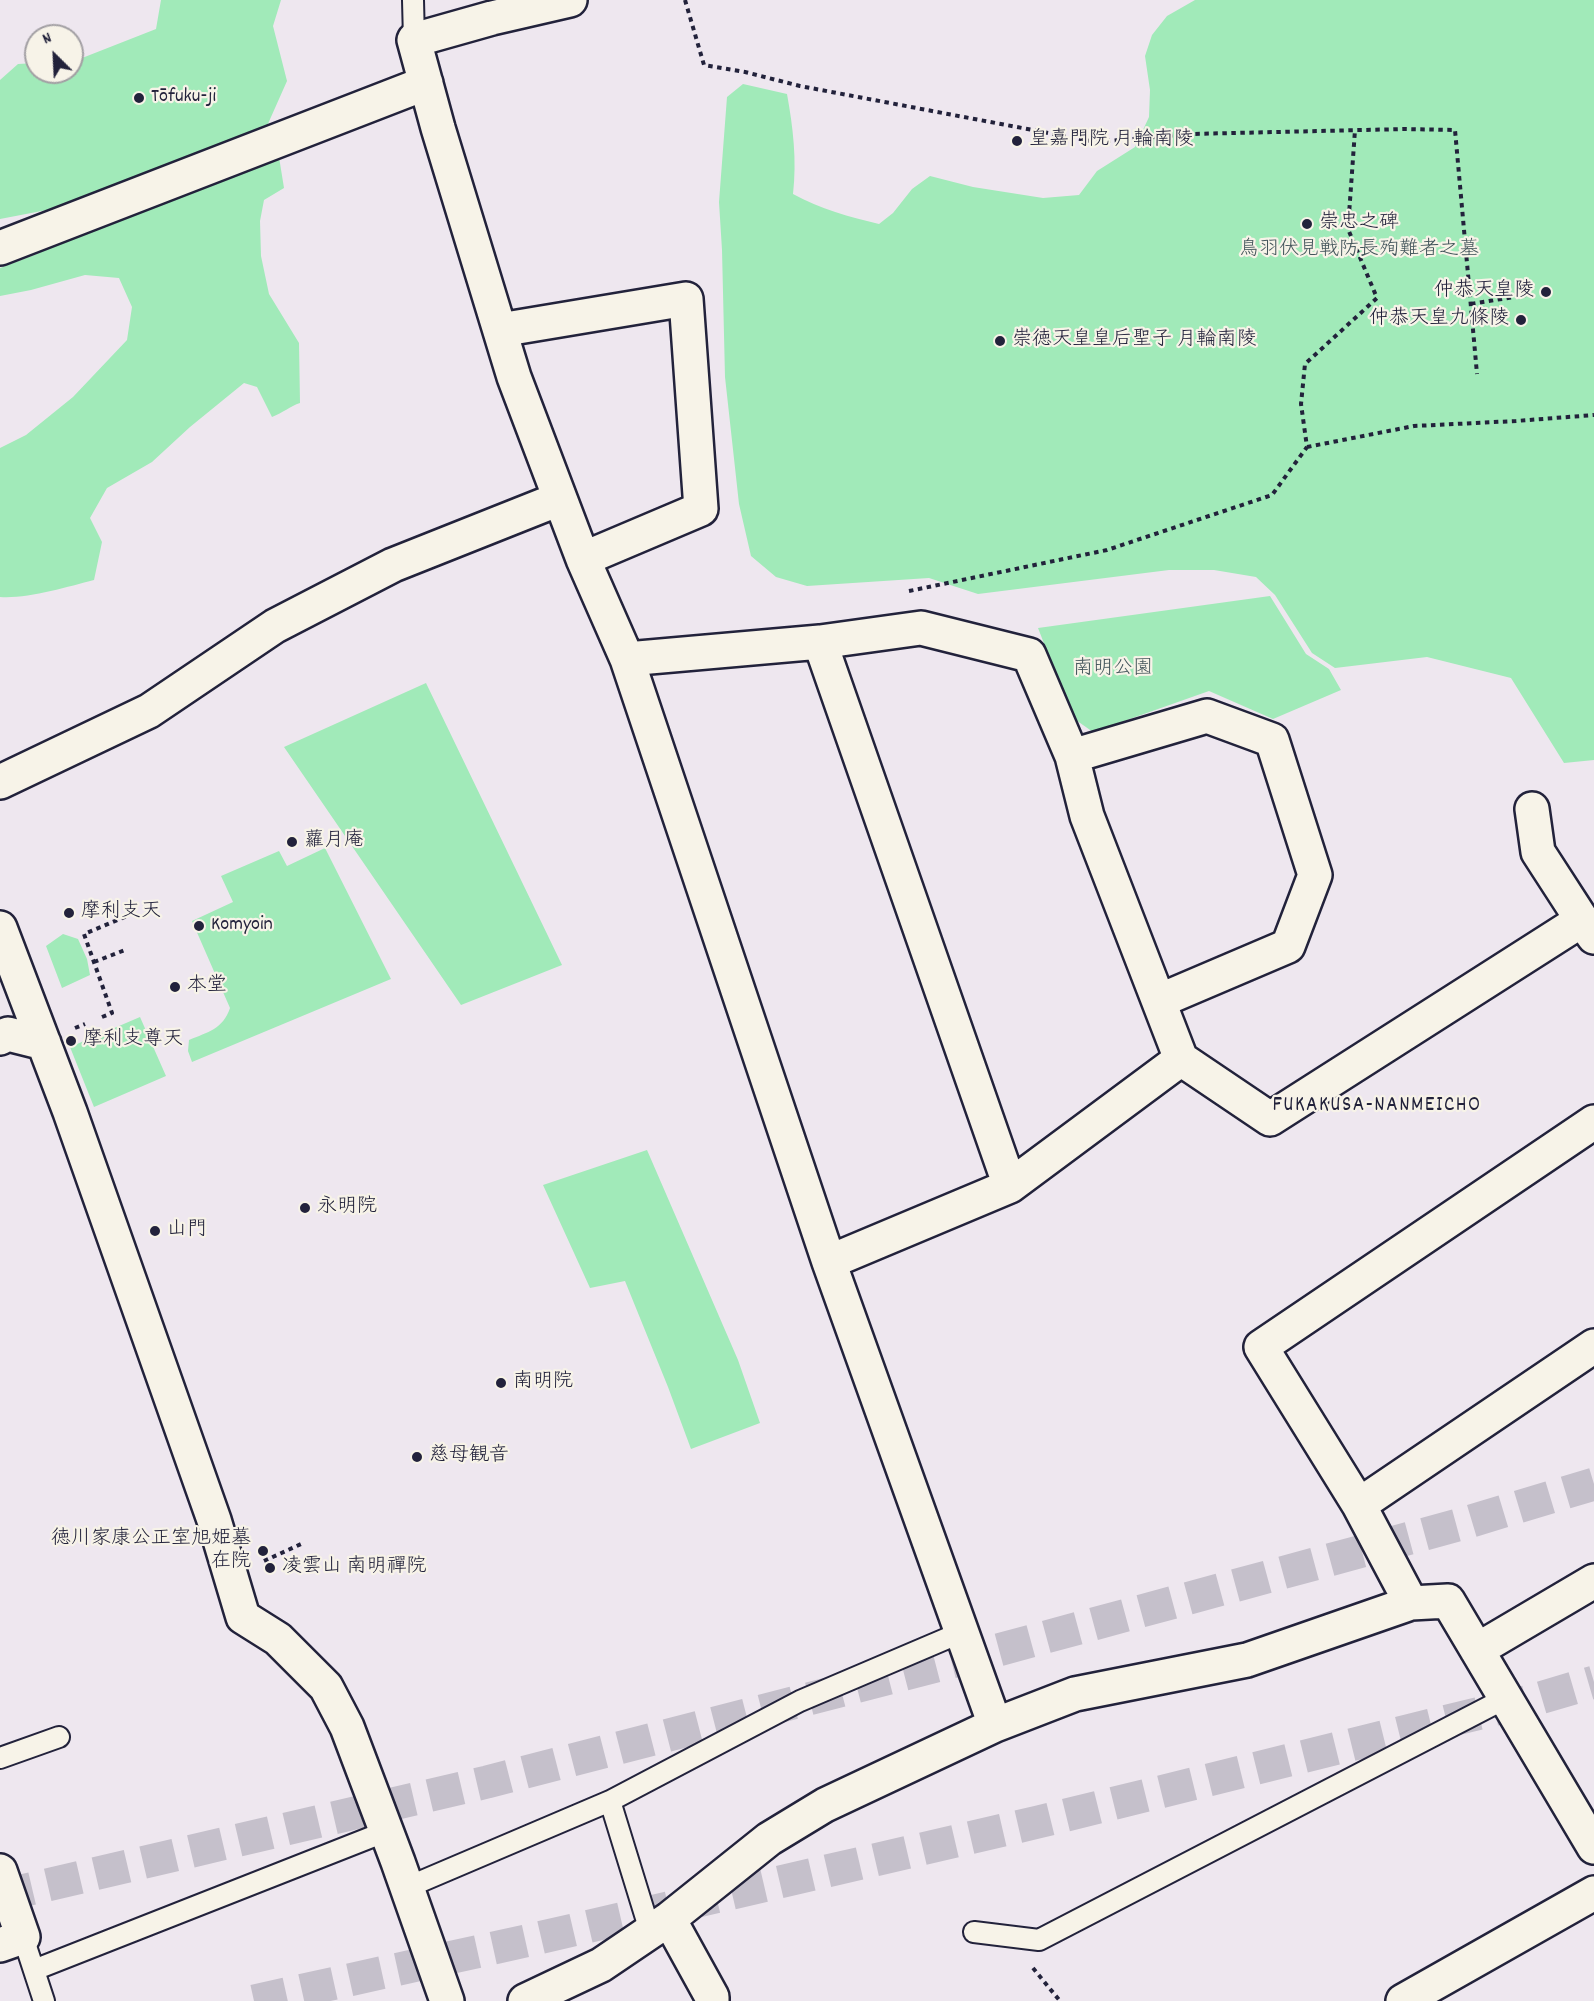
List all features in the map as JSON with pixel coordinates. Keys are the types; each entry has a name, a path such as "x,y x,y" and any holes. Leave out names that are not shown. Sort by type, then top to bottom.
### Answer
{"street":[{"path":"570,0 492,18 414,40 514,377 583,559 627,659 829,1262 995,1725"},
{"path":"0,248 426,83"},
{"path":"500,330 686,299 700,509 583,559"},
{"path":"0,782 149,711 275,626 393,565 560,499"},
{"path":"627,659 820,642 921,628 1029,655 1072,756 1087,816 1181,1059 1270,1119 1588,928 1538,852 1532,809"},
{"path":"820,642 1010,1186"},
{"path":"1072,756 1207,716 1272,740 1315,875 1288,946 1159,1001"},
{"path":"0,928 70,1112 214,1521 243,1617 278,1639 326,1687 347,1727 408,1887 447,2001"},
{"path":"0,1038 8,1034 44,1043"},
{"path":"829,1262 1010,1186 1181,1059"},
{"path":"1411,1603 1359,1505 1262,1347 1594,1122"},
{"path":"1359,1505 1593,1348"},
{"path":"1477,1650 1594,1581"},
{"path":"525,2001 601,1965 659,1925 769,1839 825,1805 995,1725 1075,1694 1247,1660 1411,1603 1448,1601 1594,1847"},
{"path":"0,1871 11,1941"},
{"path":"1403,2001 1594,1893"},
{"path":"659,1925 712,2001"}],"lane":[{"path":"413,0 414,40"},
{"path":"408,1887 610,1802 800,1701 962,1632"},
{"path":"974,1932 1039,1940 1506,1698"},
{"path":"0,1758 59,1737"},
{"path":"610,1802 659,1925"},
{"path":"34,1970 387,1831"},
{"path":"11,1941 34,1970 44,2001"}],"path":[{"path":"685,0 704,65 746,72 800,86 1096,141 1191,134 1455,130 1477,374"},
{"path":"1307,447 1301,404 1305,364 1377,298 1348,230 1355,130"},
{"path":"1471,304 1526,295"},
{"path":"902,593 1107,550 1272,495 1307,447 1414,426 1594,415"},
{"path":"102,1017 112,1013 84,934 127,916"},
{"path":"94,963 125,950"},
{"path":"255,1564 301,1544"}],"green space":[{"name":"Tōfuku-ji","path":"161,0 281,0 273,26 287,81 267,126 162,170 52,209 0,219 0,80 18,64 24,64 24,84 84,84 84,57 156,29"},
{"name":"鳥羽伏見戦防長殉難者之墓","path":"1195,0 1594,0 1594,760 1564,763 1511,678 1427,657 1335,668 1312,653 1275,595 1256,577 1214,570 1169,570 978,594 929,578 807,586 776,577 751,556 739,504 725,377 719,202 727,97 743,84 787,94 794,144 793,194 824,208 857,218 879,224 893,213 912,189 930,176 973,187 1043,198 1079,195 1097,171 1135,147 1149,117 1150,90 1145,56 1152,35 1167,16"},
{"path":"279,157 284,188 264,200 260,221 261,256 269,294 299,343 300,403 272,417 257,387 244,383 152,462 107,488 90,518 102,542 94,580 34,594 0,597 0,448 26,435 73,397 127,340 132,307 119,278 85,275 0,296 0,268 37,254 99,223"},
{"name":"南明公園","path":"1270,596 1306,654 1329,669 1341,690 1273,719 1209,691 1093,732 1073,718 1038,628"},
{"path":"426,683 562,965 461,1005 284,747"},
{"path":"325,848 391,979 192,1062 188,1051 189,1040 219,1025 230,1008 192,921 233,902 221,876 279,851 287,866"},
{"path":"63,934 78,939 87,959 90,975 62,988 46,946"},
{"path":"140,1017 166,1076 94,1107 70,1047"},
{"path":"647,1150 738,1360 760,1423 691,1449 625,1281 590,1288 543,1185"}],"tunnel":[{"path":"0,1896 487,1782 998,1650 1458,1525 1594,1484"},
{"path":"254,2001 530,1940 1038,1822 1533,1700 1594,1682"}],"place":[{"name":"Tōfuku-ji","path":"139,98"},
{"name":"皇嘉門院 月輪南陵","path":"1017,141"},
{"name":"崇忠之碑","path":"1307,224"},
{"name":"仲恭天皇陵","path":"1546,292"},
{"name":"仲恭天皇九條陵","path":"1521,320"},
{"name":"崇徳天皇皇后聖子 月輪南陵","path":"1000,341"},
{"name":"蘿月庵","path":"292,842"},
{"name":"摩利支天","path":"69,913"},
{"name":"Komyoin","path":"199,926"},
{"name":"本堂","path":"175,987"},
{"name":"摩利支尊天","path":"71,1041"},
{"name":"永明院","path":"305,1208"},
{"name":"山門","path":"155,1231"},
{"name":"南明院","path":"501,1383"},
{"name":"慈母観音","path":"417,1457"},
{"name":"徳川家康公正室旭姫墓 在院","path":"263,1551"},
{"name":"凌雲山 南明禪院","path":"270,1568"}],"district":[{"name":"FUKAKUSA-NANMEICHO","path":"1377,1107"}]}
